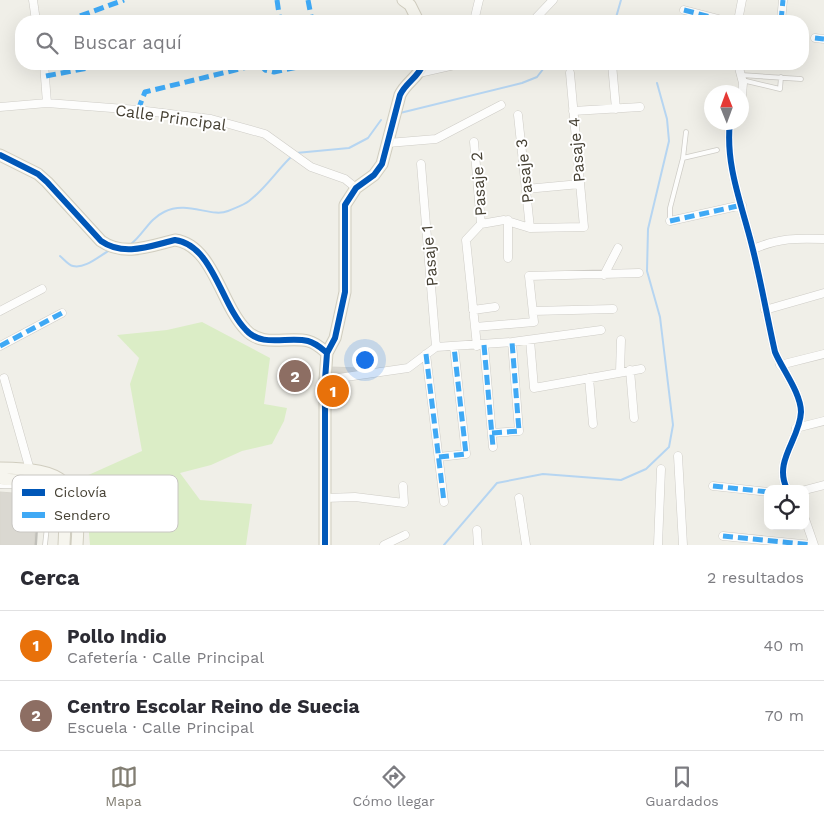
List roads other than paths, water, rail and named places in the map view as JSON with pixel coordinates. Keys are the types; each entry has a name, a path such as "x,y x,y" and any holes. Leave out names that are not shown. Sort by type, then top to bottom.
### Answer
{"street":[{"path":"32,0 35,15"},
{"path":"403,0 410,5 415,15"},
{"path":"475,15 479,0"},
{"path":"539,15 553,0"},
{"path":"739,15 742,0"},
{"path":"782,15 783,0"},
{"path":"684,10 703,15"},
{"path":"815,38 824,39"},
{"path":"44,70 47,103"},
{"path":"325,545 325,380 327,353 335,338 345,292 345,205 356,188 374,175 380,167 400,95 419,70"},
{"path":"613,70 616,109"},
{"path":"740,70 742,85"},
{"name":"Pasaje 4","path":"530,228 584,226 570,73"},
{"name":"Calle Principal","path":"0,107 47,103 138,110 211,119 265,134 311,167 345,179 356,188"},
{"path":"388,143 436,139 501,104"},
{"path":"573,111 640,107"},
{"name":"Pasaje 3","path":"518,115 530,228"},
{"path":"730,130 729,154 732,175 753,249 765,310 780,365 794,389 801,408 801,414 783,463 782,478 785,485"},
{"name":"Pasaje 2","path":"474,142 481,224 466,240 475,327 480,345 493,447"},
{"path":"0,155 43,178 101,241 110,247 127,250 175,240 192,246 203,257 232,312 246,331 254,337 272,340 306,340 314,343 327,353"},
{"name":"Pasaje 1","path":"421,164 436,348"},
{"path":"526,189 580,184"},
{"path":"670,221 742,205"},
{"path":"481,224 508,220 530,228"},
{"path":"508,220 508,258"},
{"path":"753,249 773,241 792,238 824,239"},
{"path":"604,274 618,248"},
{"path":"475,327 534,322 529,276 639,273"},
{"path":"0,311 42,289"},
{"path":"765,310 824,294"},
{"path":"473,310 495,307"},
{"path":"533,311 613,308"},
{"path":"0,346 62,313"},
{"path":"325,380 408,368 436,348 512,342 601,330"},
{"path":"530,340 534,388 641,368"},
{"path":"620,372 621,340"},
{"path":"492,433 518,430 512,342"},
{"path":"439,457 466,454 454,347"},
{"path":"426,354 444,502"},
{"path":"780,365 824,354"},
{"path":"630,370 634,418"},
{"path":"4,378 30,470"},
{"path":"589,378 592,424"},
{"path":"796,428 824,421"},
{"path":"678,456 683,545"},
{"path":"0,468 16,475"},
{"path":"658,545 661,469"},
{"path":"0,478 30,470 53,475"},
{"path":"809,489 824,485"},
{"path":"325,498 355,497 404,503 403,486"},
{"path":"713,486 764,492"},
{"path":"520,498 526,545"},
{"path":"477,530 478,545"},
{"path":"723,536 813,545 808,530"},
{"path":"64,545 65,532"},
{"path":"77,532 77,545"},
{"path":"384,545 405,535"}],"lane":[{"path":"742,78 780,89 781,77"},
{"path":"742,78 781,77 801,79"},
{"path":"670,221 670,208 683,158 686,132"},
{"path":"683,158 717,150"},
{"path":"45,545 46,532"}],"waterway":[{"path":"617,15 621,0"},
{"path":"400,113 522,83 537,77 542,70"},
{"path":"444,545 497,483 543,474 621,480 646,469 669,447 673,425 660,317 647,271 648,229 669,141 667,119 657,83"},
{"path":"296,153 349,148 368,138 381,120"},
{"path":"131,244 154,219 164,212 173,209 190,208 221,213 245,204 261,190 292,156"},
{"path":"60,256 73,266 82,266 110,250"}],"place":[{"name":"Centro Escolar Reino de Suecia","path":"295,376"},
{"name":"Pollo Indio","path":"333,391"}]}
